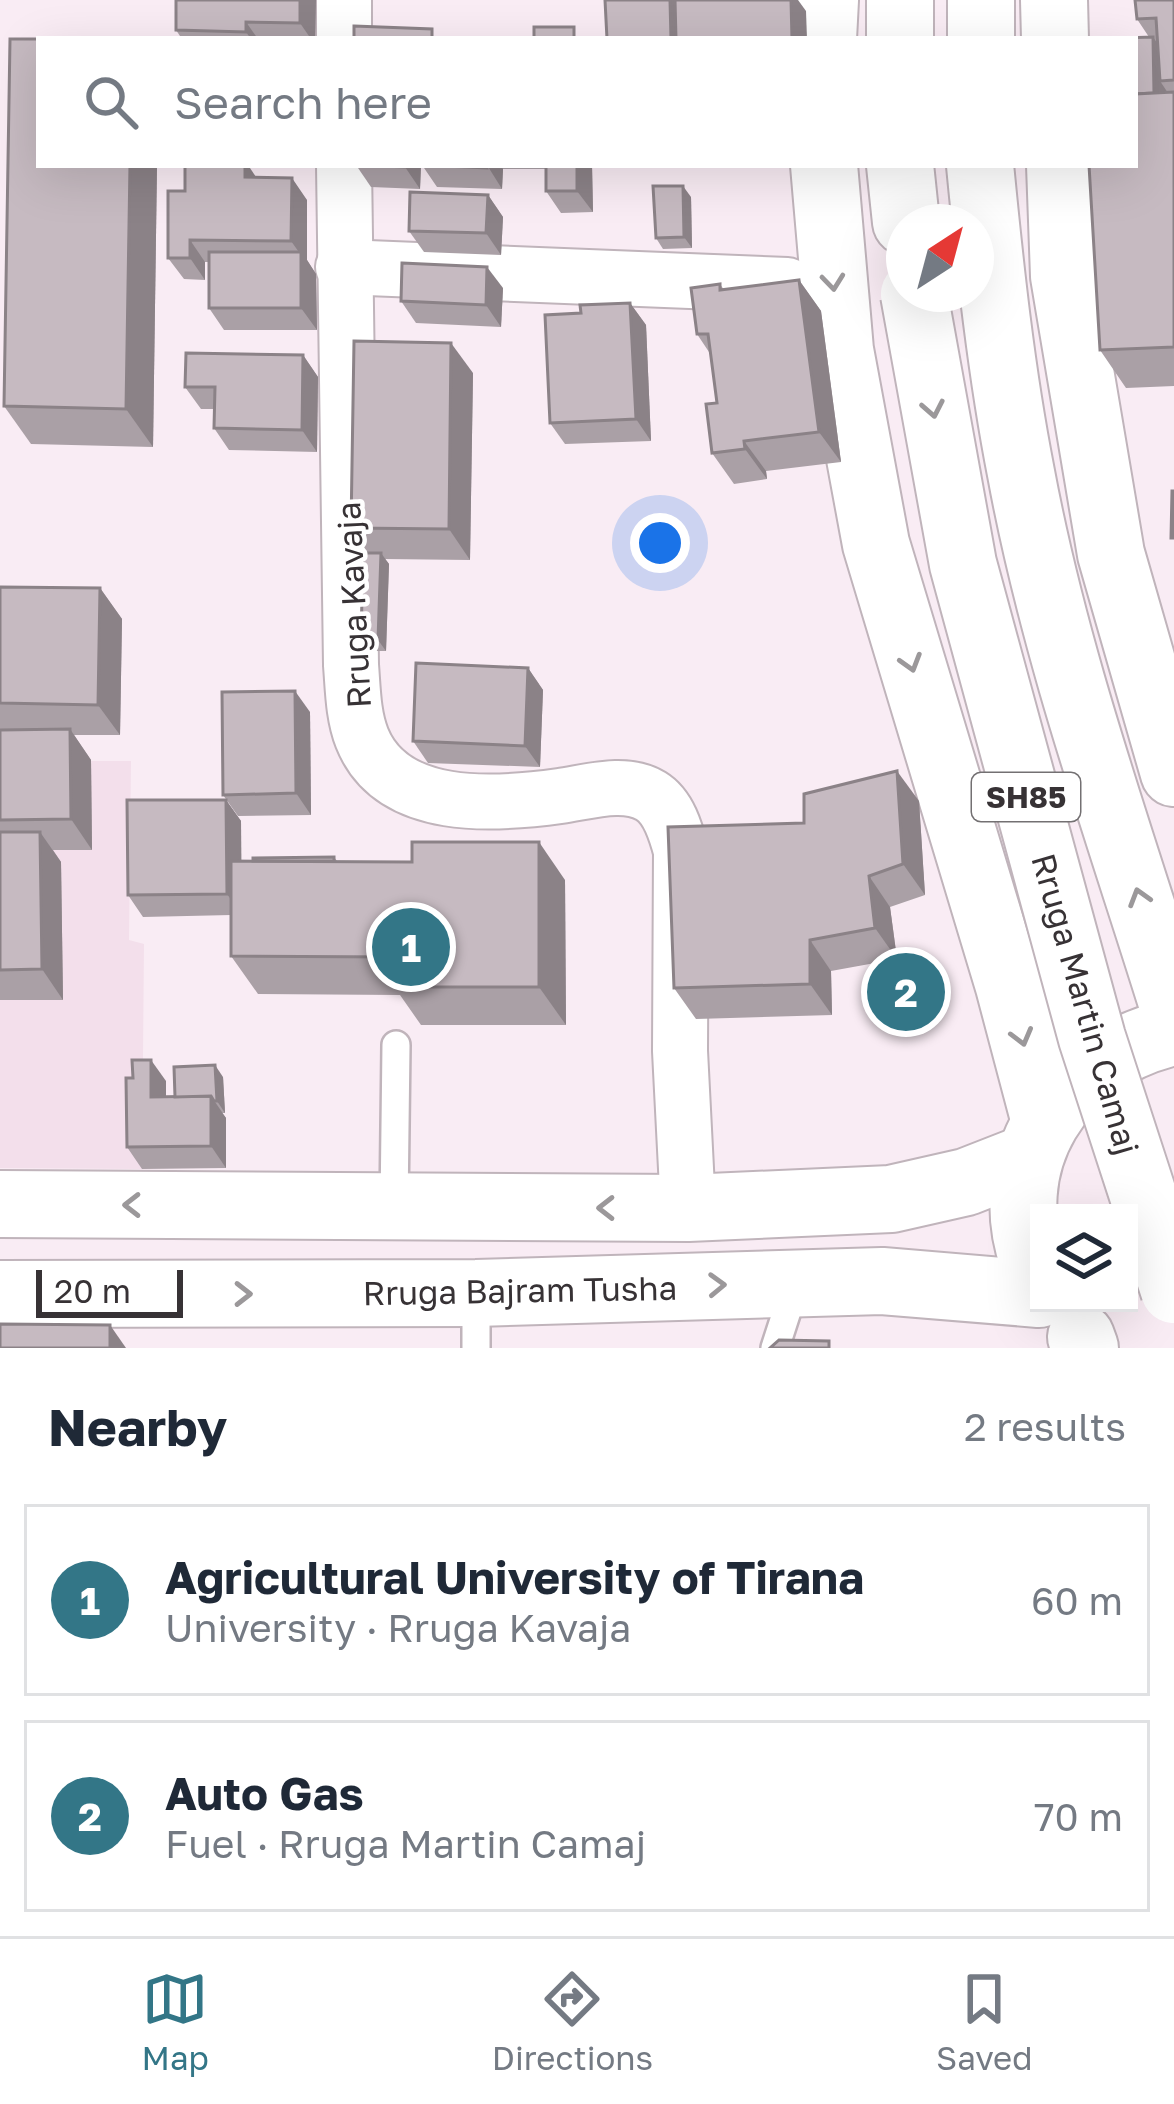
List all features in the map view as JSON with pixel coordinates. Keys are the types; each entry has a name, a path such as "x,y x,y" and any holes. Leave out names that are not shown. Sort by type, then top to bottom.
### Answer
{"main road":[{"path":"824,36 825,0"},
{"path":"899,36 900,0"},
{"path":"981,0 981,36"},
{"path":"1054,0 1055,36"},
{"path":"824,168 840,350 876,544 1009,986 1038,1139"},
{"path":"900,168 904,204"},
{"name":"SH85","path":"980,168 996,325 1021,476 1062,650 1174,1009"},
{"path":"1060,168 1064,276 1112,554 1174,773"},
{"name":"Rruga Martin Camaj","path":"917,312 963,564 1091,1038 1174,1290"},
{"path":"1030,1247 1024,1228 1024,1192 1038,1139 1068,1089 1098,1063 1133,1044 1174,1032"},
{"path":"0,1204 688,1208 891,1199 966,1182 1038,1139"},
{"name":"Rruga Bajram Tusha","path":"0,1294 476,1321 796,1283 946,1284 1071,1326"}],"street":[{"path":"344,0 344,36"},
{"name":"Rruga Kavaja","path":"344,168 351,665 354,709 363,742 382,767 409,789 442,797 526,801 636,788 656,798 673,824 682,851 680,1051 688,1208"},
{"path":"343,267 788,285"}],"lane":[{"path":"394,1207 396,1045"},
{"path":"775,1348 796,1283"}],"shaded area":[{"path":"0,761 131,761 129,940 144,944 142,1169 0,1168"}],"building":[{"path":"176,0 300,0 300,23 246,22 246,32 176,30"},
{"path":"605,0 670,0 671,36 607,36"},
{"path":"675,0 791,0 792,36 676,36"},
{"path":"1135,0 1174,0 1174,80 1160,81 1156,18 1137,19"},
{"path":"354,26 432,29 432,36 354,36"},
{"path":"534,27 574,27 574,36 534,36"},
{"path":"1138,37 1153,37 1154,93 1138,94"},
{"path":"10,39 36,39 36,168 130,168 126,409 4,406"},
{"path":"1174,92 1174,347 1100,350 1089,168 1138,168 1138,94"},
{"path":"185,168 245,168 245,177 292,178 291,241 190,240 190,258 168,258 168,191 185,191"},
{"path":"546,168 577,168 577,191 546,191"},
{"path":"653,186 683,186 684,237 656,238"},
{"path":"410,192 488,195 486,233 409,231"},
{"path":"209,252 301,252 301,308 209,308"},
{"path":"402,263 487,267 486,305 401,301"},
{"path":"799,280 819,432 744,441 745,449 712,453 706,404 717,403 708,334 697,334 691,288 720,284 720,290"},
{"path":"630,303 636,419 550,423 545,315 581,313 580,305"},
{"path":"354,341 451,343 449,529 351,528"},
{"path":"186,353 303,355 302,430 214,428 215,387 185,387"},
{"path":"1174,491 1174,538 1171,538"},
{"path":"363,553 381,553 378,640 361,640"},
{"path":"0,587 100,588 98,705 0,703"},
{"path":"416,663 528,668 525,746 413,741"},
{"path":"295,691 296,793 223,795 222,692"},
{"path":"70,729 71,819 0,820 0,730"},
{"path":"897,771 903,864 869,876 875,928 810,940 810,984 674,988 668,827 804,823 804,794"},
{"path":"127,800 226,800 227,894 128,895"},
{"path":"0,832 40,832 42,969 0,970"},
{"path":"412,842 539,842 539,987 395,987 395,957 231,956 231,861 412,862"},
{"path":"334,857 334,861 253,861 253,858"},
{"path":"917,959 922,997 880,1003 875,965"},
{"path":"132,1060 151,1060 151,1097 211,1096 211,1146 127,1147 126,1078 133,1078"},
{"path":"215,1065 217,1101 211,1096 175,1097 174,1067"},
{"path":"0,1324 110,1325 110,1348 0,1348"},
{"path":"779,1340 829,1341 829,1348 770,1348"}],"place":[{"name":"Agricultural University of Tirana","path":"411,947"},
{"name":"Auto Gas","path":"906,992"}]}
